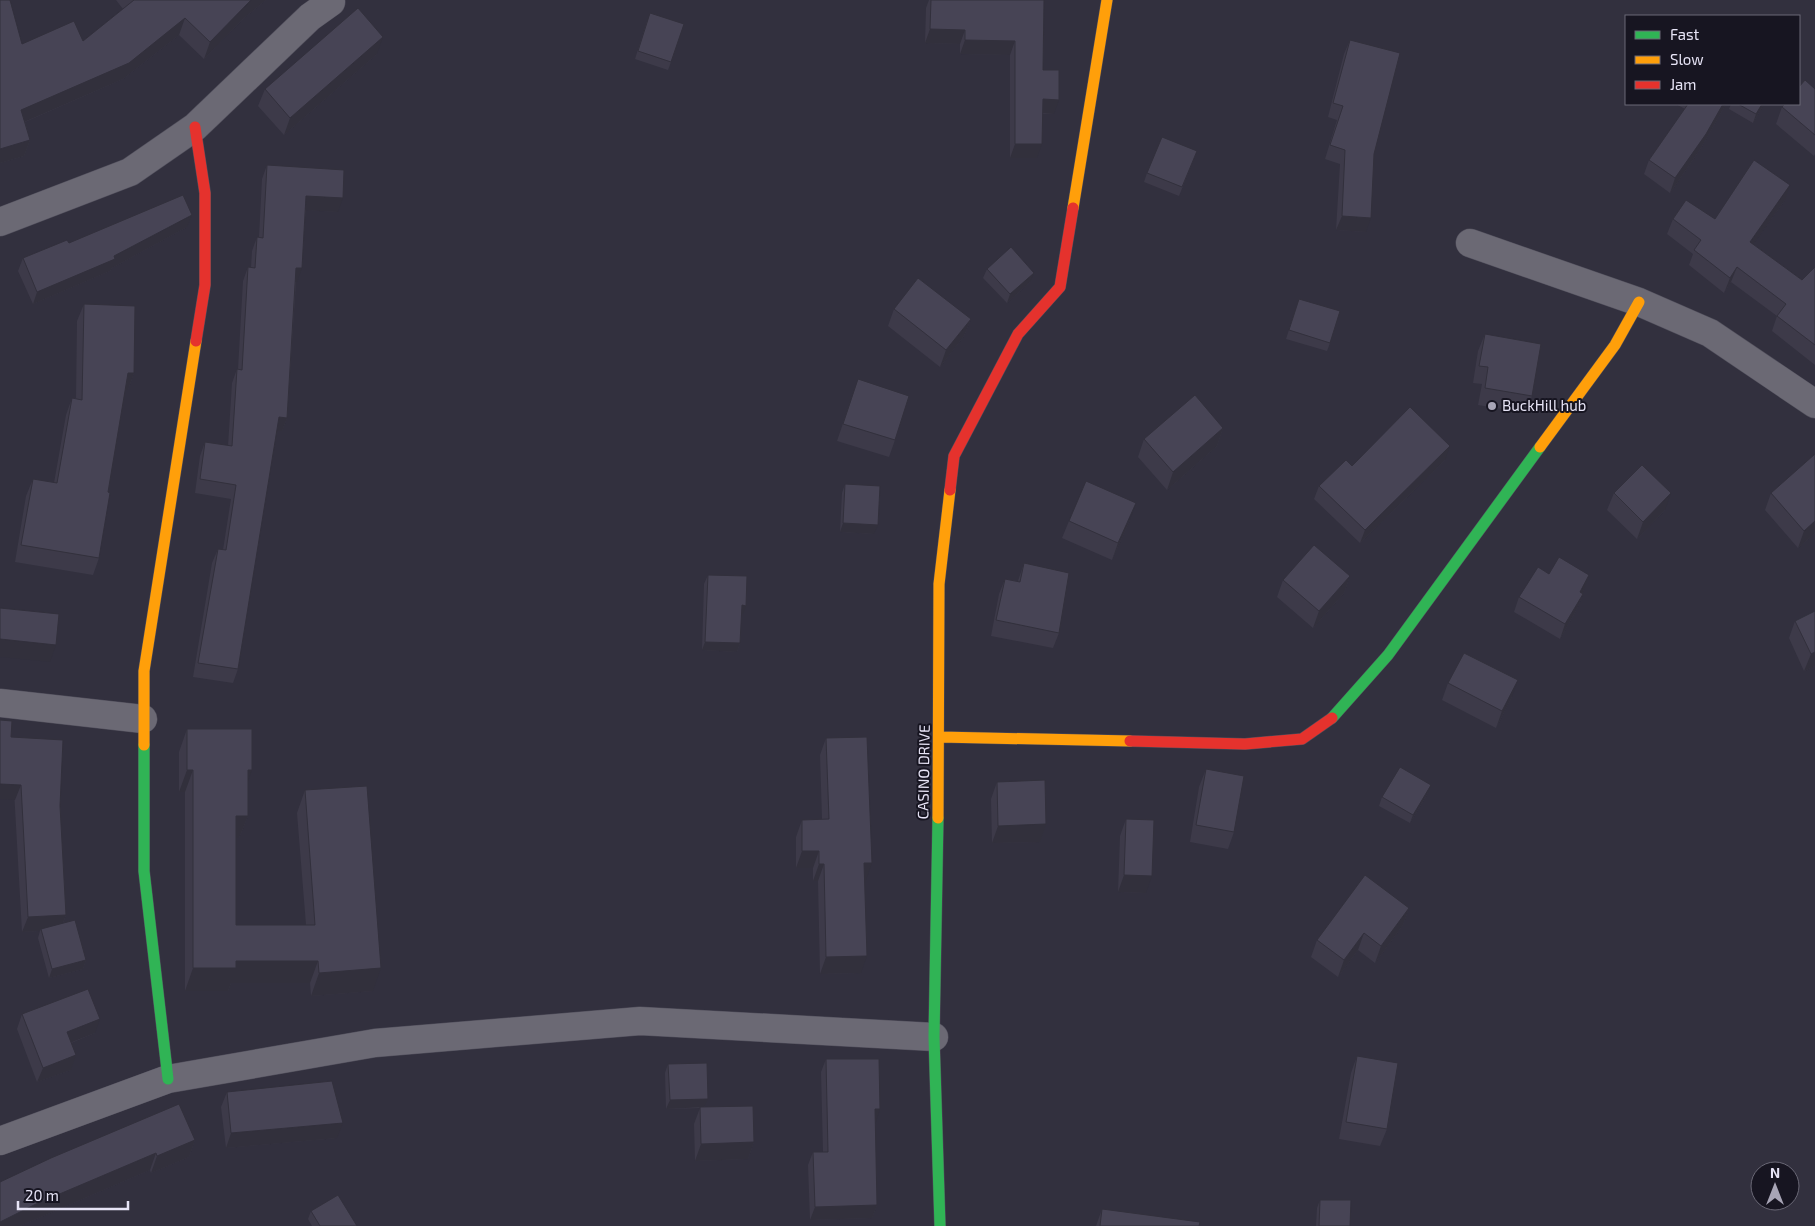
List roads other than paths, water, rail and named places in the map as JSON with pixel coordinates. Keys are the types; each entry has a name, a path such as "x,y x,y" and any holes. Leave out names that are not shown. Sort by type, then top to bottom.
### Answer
{"street":[{"name":"CASINO DRIVE","path":"940,1226 934,1037 940,737 939,584 954,456 1018,334 1060,287 1107,0"},
{"path":"0,222 130,172 195,126 310,17 330,2"},
{"path":"168,1079 144,871 144,671 205,285 205,192 195,126"},
{"path":"1470,243 1639,302 1710,333 1815,404"},
{"path":"940,737 1245,744 1302,739 1330,720 1388,654 1615,345 1639,302"},
{"path":"0,703 143,719"},
{"path":"0,1141 168,1079 375,1043 435,1036 640,1021 934,1037"}],"place":[{"name":"BuckHill hub","path":"1492,406"}]}
